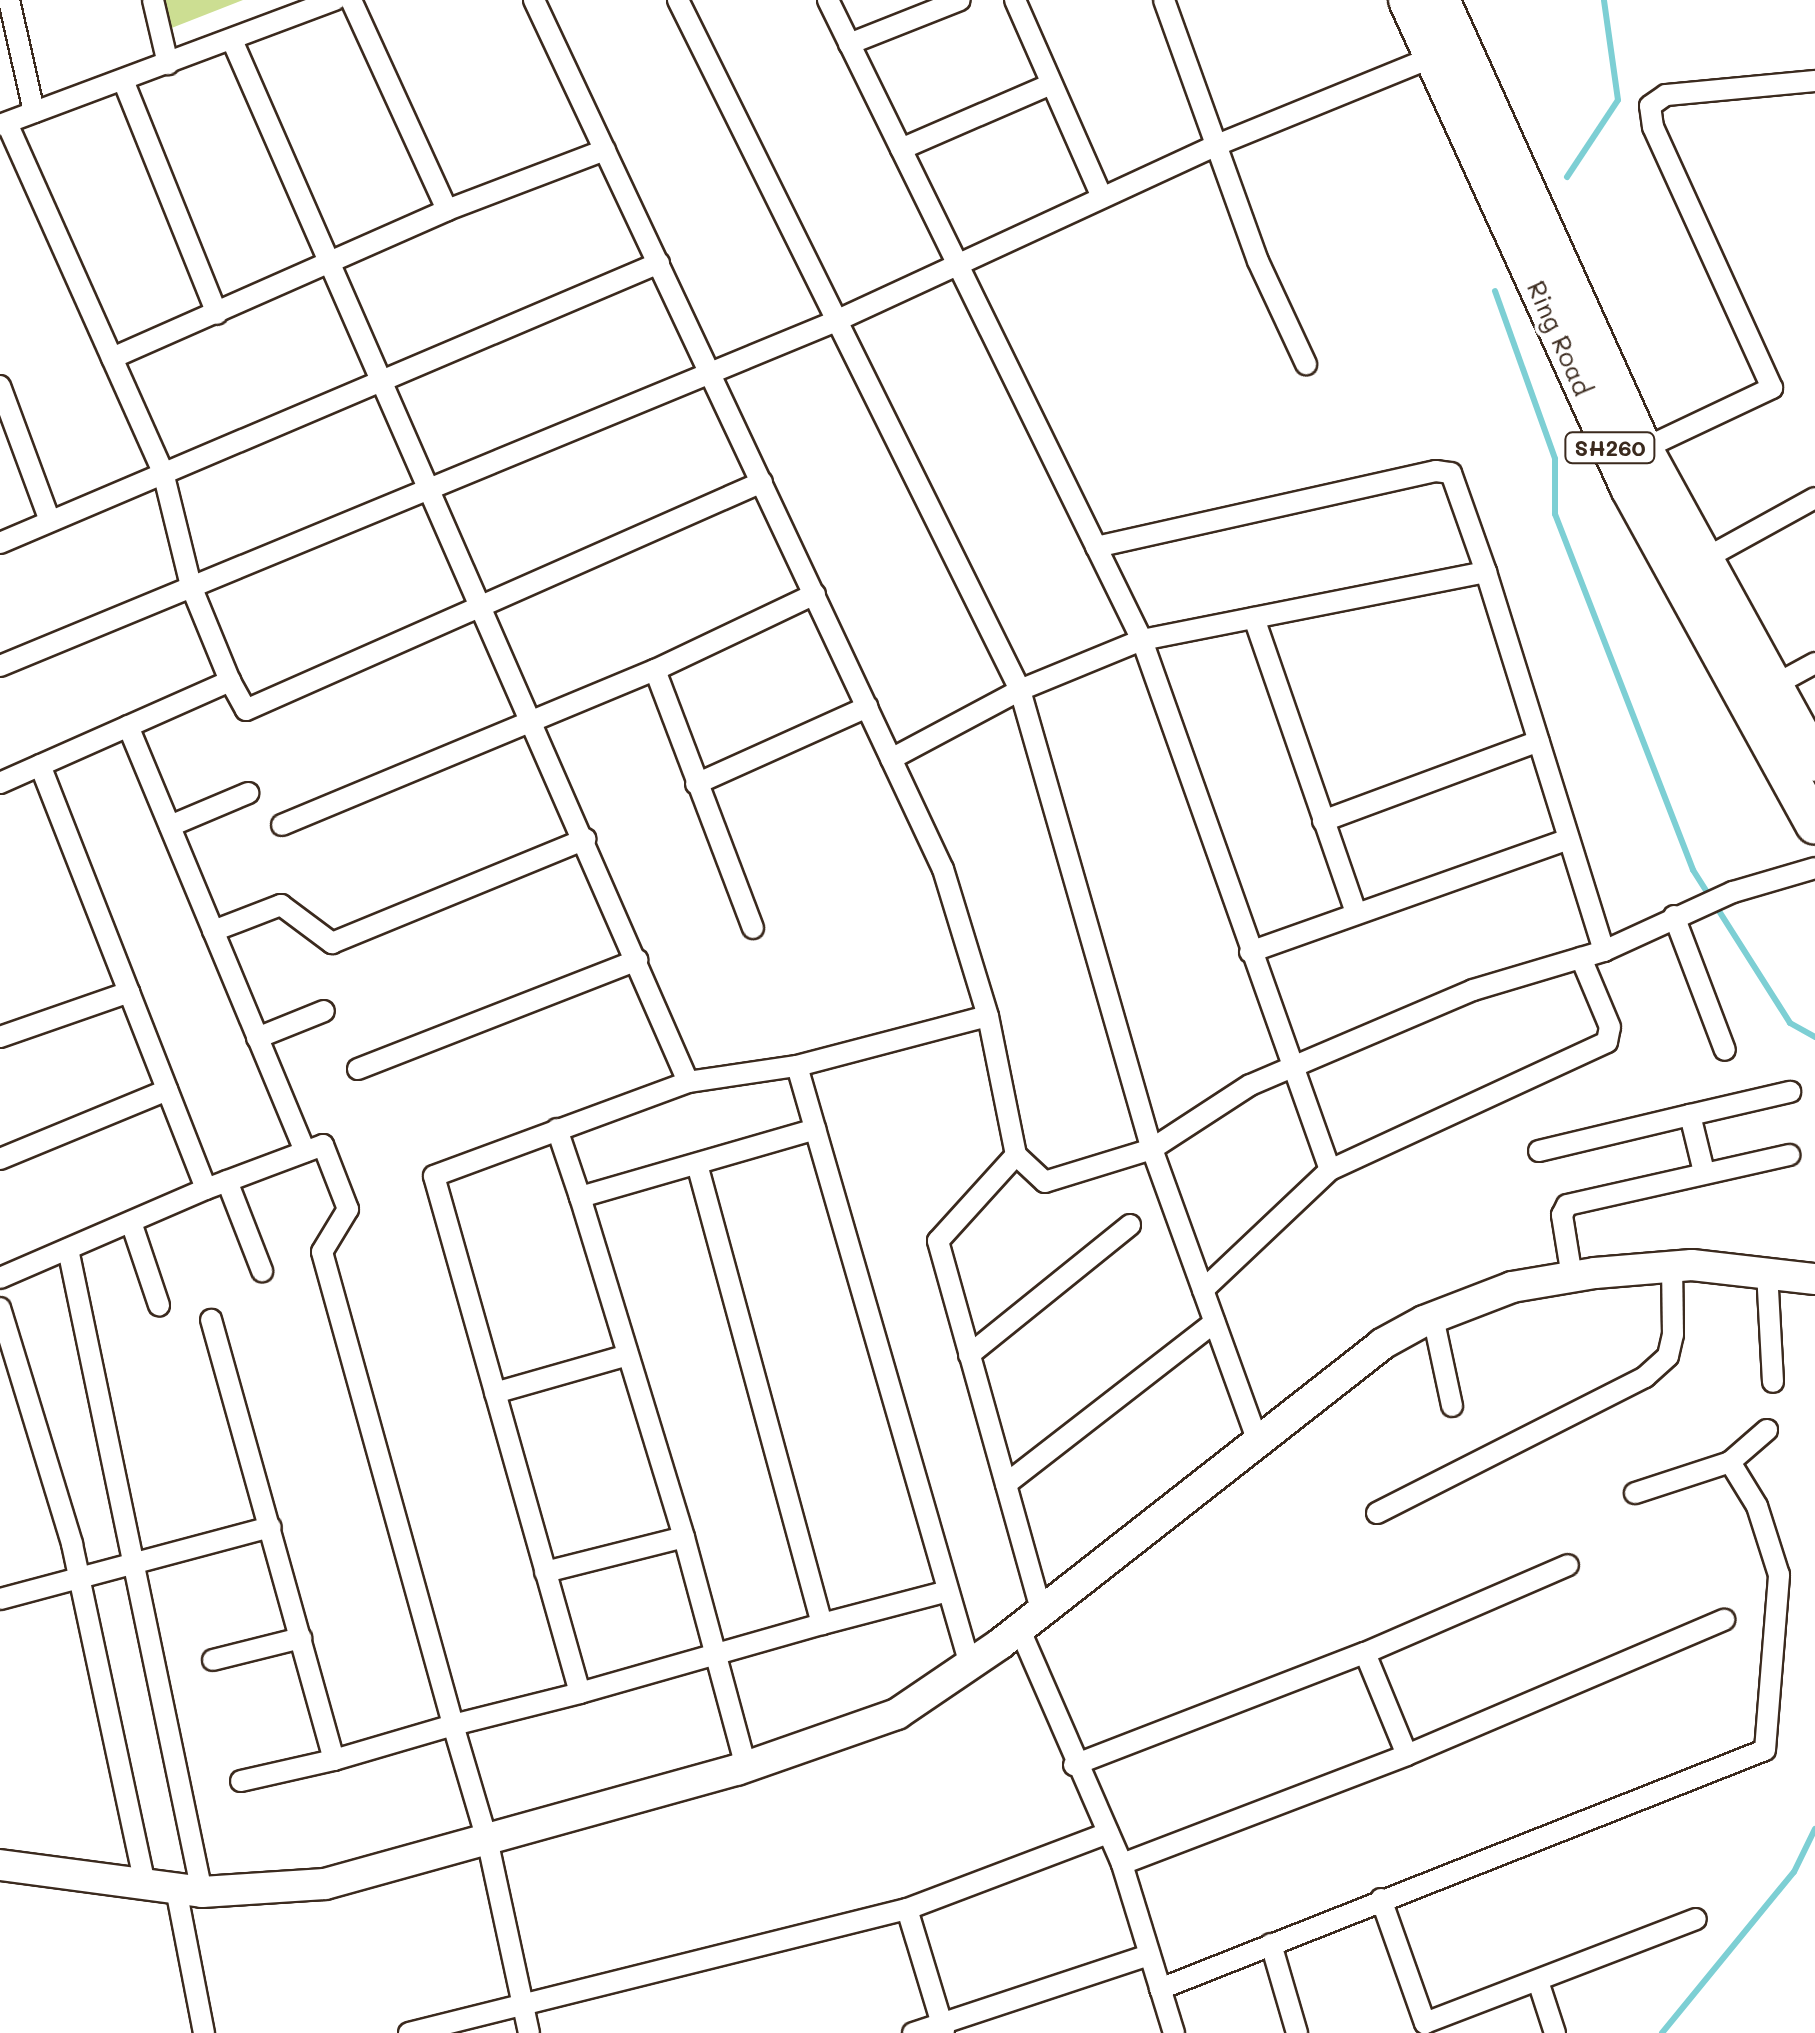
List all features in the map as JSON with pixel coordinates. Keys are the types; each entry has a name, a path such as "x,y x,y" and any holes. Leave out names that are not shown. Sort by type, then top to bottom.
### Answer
{"highway":[{"name":"Ring Road","path":"1427,5 1433,56 1630,488 1815,825"},
{"name":"Ring Road","path":"1427,5 1644,450 1701,561 1815,762"}],"street":[{"path":"9,0 34,112"},
{"path":"154,0 168,64"},
{"path":"335,0 3,124 163,472 191,586 246,710 762,482"},
{"path":"351,0 447,210"},
{"path":"534,0 942,868 988,1016 1016,1154 1045,1182 1152,1148 1250,1085 1473,990 1604,950 1733,892 1815,868"},
{"path":"678,0 1020,690 1152,1148 1258,1438"},
{"path":"828,0 1142,640 1290,1068 1330,1170"},
{"path":"849,44 960,0"},
{"path":"1016,0 1049,85 1102,196"},
{"path":"1164,0 1258,261 1306,364"},
{"path":"232,40 386,384 688,1082"},
{"path":"0,666 709,369 836,321 1102,196 1433,56"},
{"path":"123,80 216,314"},
{"path":"1644,450 1772,388 1653,127 1650,106 1666,95 1815,81"},
{"path":"901,149 1049,85"},
{"path":"112,358 332,266 447,210 605,150"},
{"path":"0,543 163,472 386,384 659,263"},
{"path":"0,386 50,522"},
{"path":"1096,547 1436,471 1451,473 1486,572 1604,950"},
{"path":"1701,561 1815,498"},
{"path":"891,758 1020,690 1142,640 1486,572"},
{"path":"282,825 655,670 815,594"},
{"path":"1254,618 1355,910"},
{"path":"1773,686 1815,664"},
{"path":"655,670 753,928"},
{"path":"0,783 230,681"},
{"path":"696,784 867,707"},
{"path":"128,726 305,1152"},
{"path":"1323,821 1538,741"},
{"path":"40,766 206,1189"},
{"path":"170,826 248,793"},
{"path":"213,931 281,905 332,943 585,839"},
{"path":"1355,910 1364,913 1569,839"},
{"path":"1250,952 1342,923 1355,910"},
{"path":"1678,914 1725,1050"},
{"path":"1203,1290 1330,1170 1607,1042 1610,1028 1581,958"},
{"path":"358,1068 638,960"},
{"path":"0,1037 129,992"},
{"path":"257,1038 324,1011"},
{"path":"580,1694 434,1176 688,1082 798,1066 988,1016"},
{"path":"798,1066 970,1664"},
{"path":"0,1159 167,1090"},
{"path":"1540,1151 1790,1092"},
{"path":"1690,1115 1704,1172"},
{"path":"558,1129 684,1538 746,1767"},
{"path":"580,1196 816,1129"},
{"path":"0,1278 206,1189 322,1146 348,1209 322,1252 488,1843 529,2033"},
{"path":"1016,1154 938,1241 1006,1484 1030,1619 1074,1764 1122,1864 1146,1956 1174,2033"},
{"path":"1572,1276 1562,1215 1567,1205 1789,1155"},
{"path":"696,1164 822,1624"},
{"path":"228,1181 262,1271"},
{"path":"131,1222 160,1305"},
{"path":"970,1355 1130,1225"},
{"path":"68,1248 136,1563 189,1890 204,2033"},
{"path":"1377,1513 1645,1377 1668,1356 1673,1336 1672,1266"},
{"path":"0,1864 189,1890 325,1884 488,1843 746,1767 897,1714 1030,1619 1382,1344 1433,1317 1512,1287 1572,1276 1672,1266 1767,1271 1815,1279"},
{"path":"1767,1271 1773,1382"},
{"path":"0,1308 80,1578 145,1885"},
{"path":"1433,1317 1452,1406"},
{"path":"211,1320 334,1760"},
{"path":"1006,1484 1215,1322"},
{"path":"495,1393 628,1354"},
{"path":"1635,1494 1730,1462 1768,1430"},
{"path":"1160,1989 1765,1750 1779,1575 1758,1506 1730,1462"},
{"path":"0,1599 271,1527"},
{"path":"546,1572 684,1538"},
{"path":"1074,1764 1365,1653 1568,1564"},
{"path":"241,1780 334,1760 948,1591"},
{"path":"1122,1864 1408,1754 1724,1620"},
{"path":"214,1660 301,1638"},
{"path":"1365,1653 1408,1754"},
{"path":"409,2033 907,1909 1108,1834"},
{"path":"1381,1899 1426,2028 1696,1919"},
{"path":"907,1909 943,2028"},
{"path":"1271,1944 1297,2033"},
{"path":"913,2033 943,2028 1146,1956"},
{"path":"1538,1981 1555,2033"}],"green space":[{"path":"162,0 243,0 169,29"}],"waterway":[{"path":"1567,177 1618,100 1604,0"},
{"path":"1495,291 1555,459 1555,514 1693,870 1790,1023 1815,1037"},
{"path":"1662,2033 1794,1872 1815,1829"}]}
